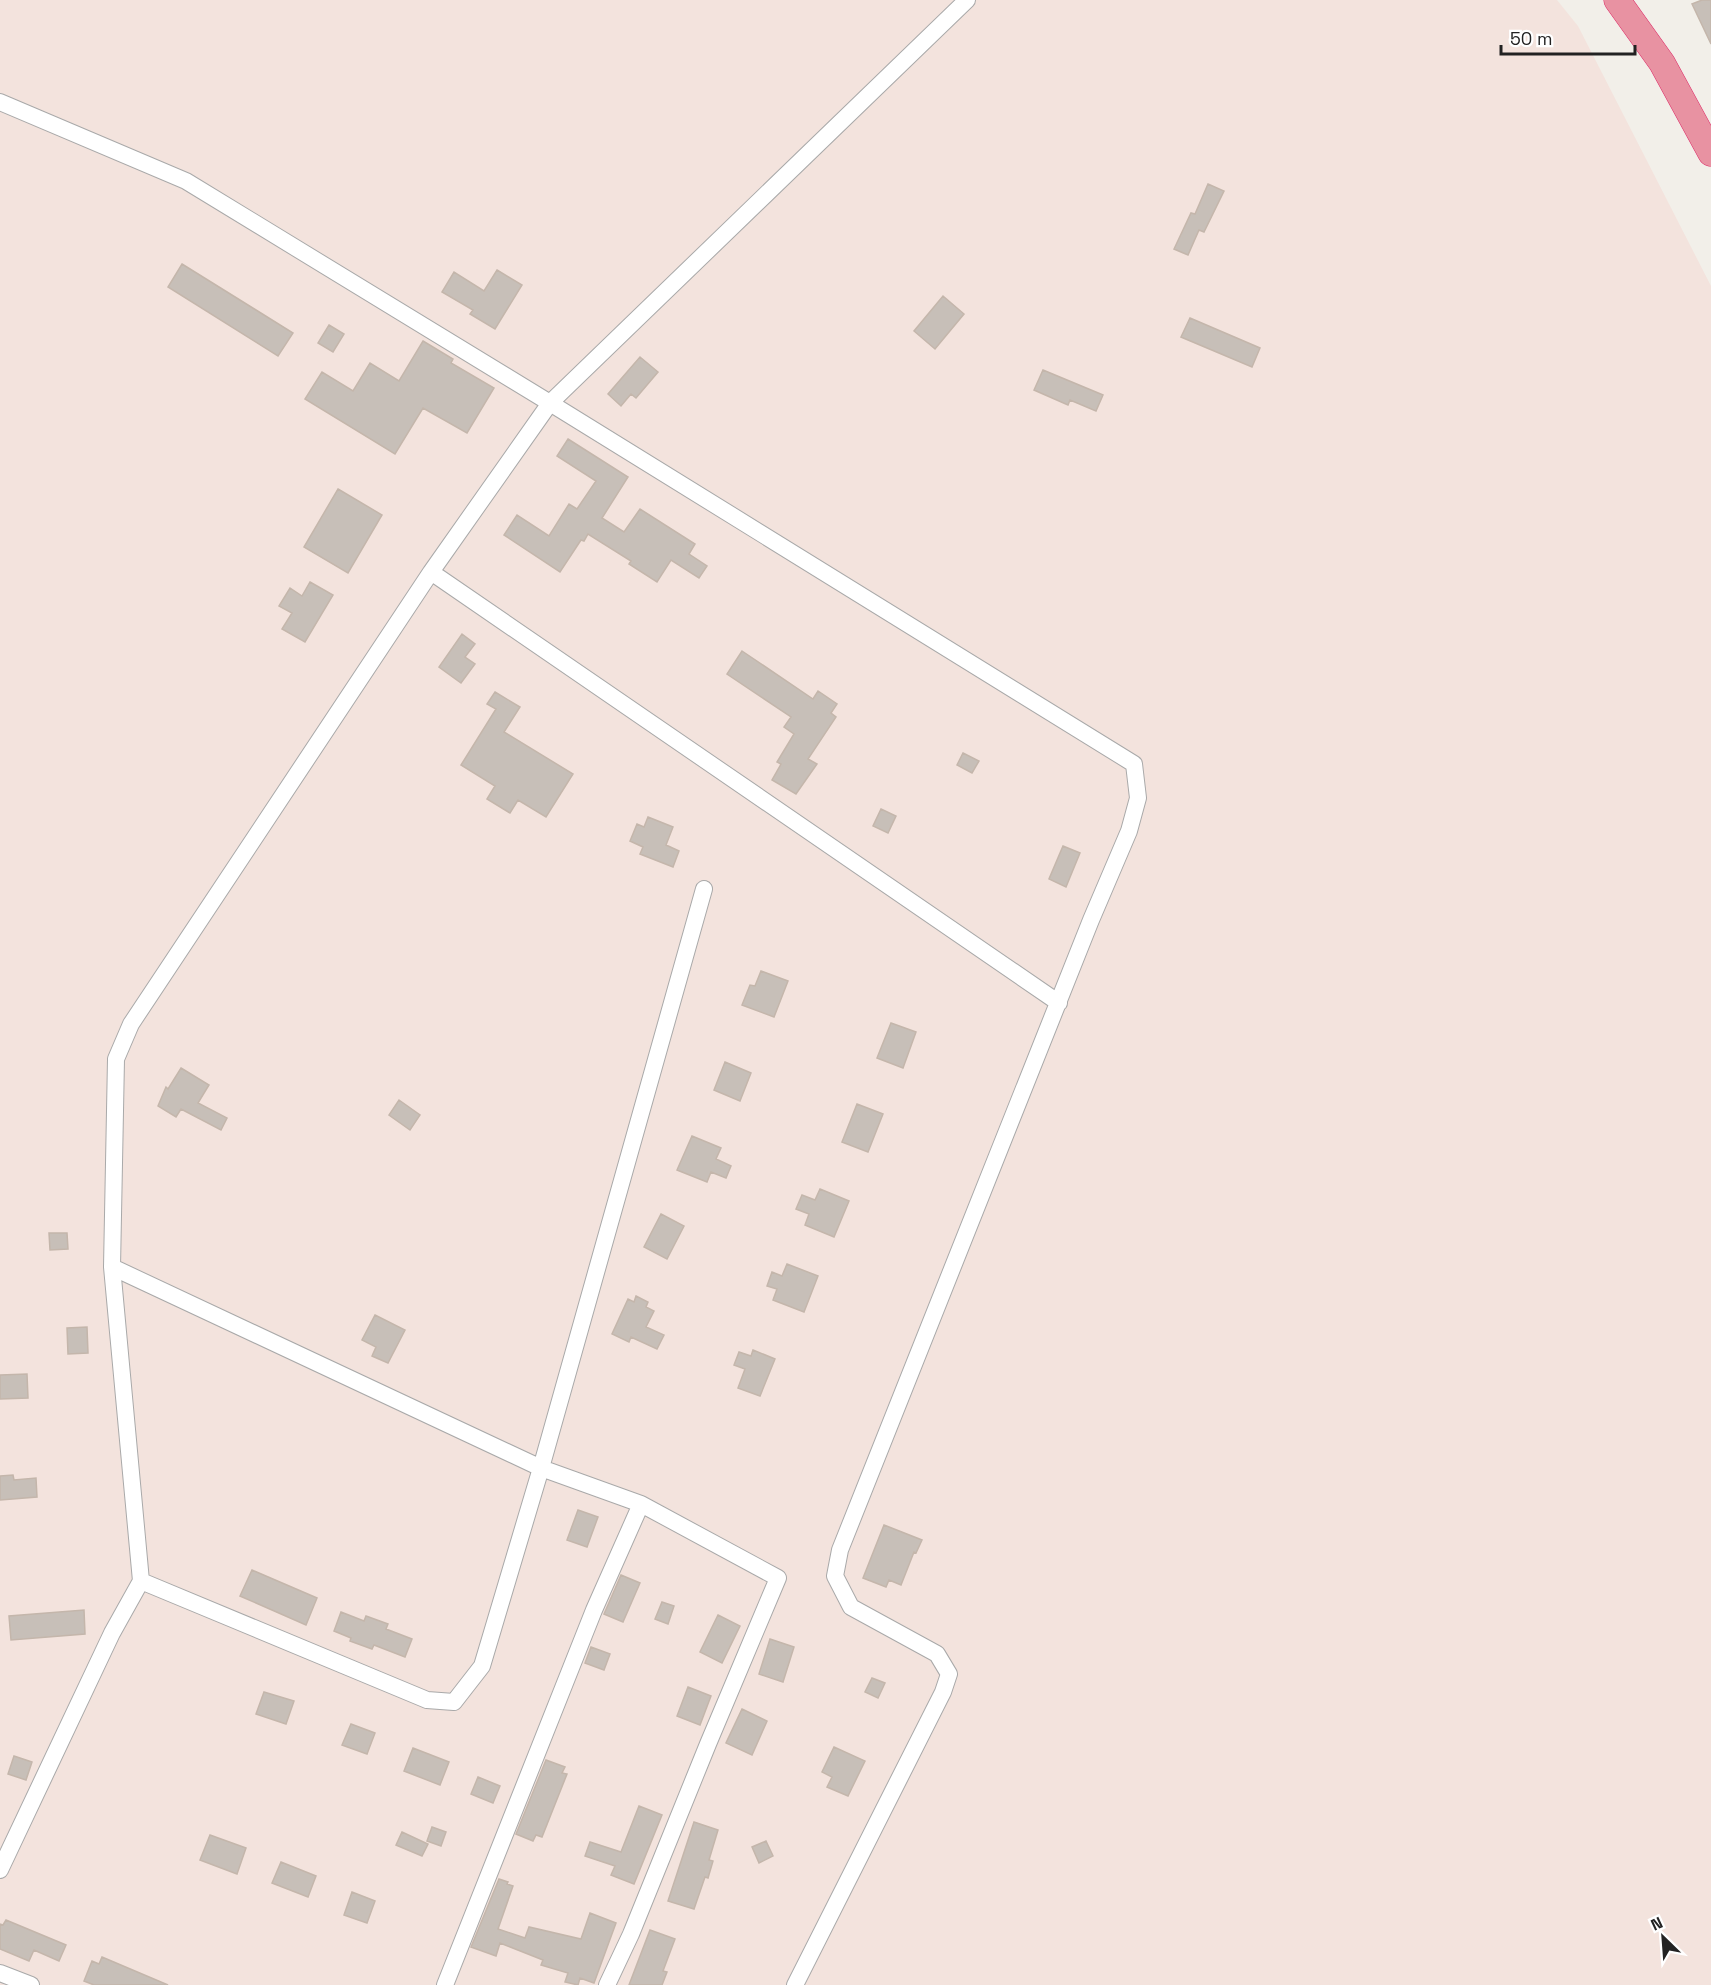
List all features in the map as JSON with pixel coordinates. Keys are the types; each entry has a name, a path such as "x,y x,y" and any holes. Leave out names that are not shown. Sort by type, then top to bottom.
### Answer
{"highway":[{"path":"1617,0 1662,63 1711,153"}],"street":[{"path":"0,1870 112,1634 141,1581 112,1267 116,1059 131,1024 431,572 550,403 967,0"},
{"path":"0,102 186,181 1134,764 1138,798 1129,831 840,1550 835,1576 851,1607 938,1654 949,1674 943,1692 795,1985"},
{"path":"431,572 1059,1004"},
{"path":"141,1581 427,1700 454,1702 482,1666 542,1468 704,889"},
{"path":"112,1267 542,1468 641,1504 778,1578 631,1934 607,1985"},
{"path":"445,1985 590,1621 641,1504"},
{"path":"0,1973 31,1985"}],"shaded area":[{"path":"0,0 1557,0 1578,26 1711,286 1711,1985 0,1985"}],"building":[{"path":"1702,0 1711,0 1711,44 1692,4"},
{"path":"1208,184 1224,191 1204,232 1199,230 1188,255 1174,249 1191,213 1195,214"},
{"path":"182,264 293,333 278,356 168,287"},
{"path":"497,270 522,285 495,329 470,314 473,310 442,292 454,272 484,291"},
{"path":"943,296 964,314 935,349 914,331"},
{"path":"1190,318 1260,348 1252,367 1181,337"},
{"path":"329,325 344,334 333,352 318,343"},
{"path":"423,341 453,359 451,363 494,388 467,433 423,408 395,454 305,399 322,372 353,391 370,363 399,381"},
{"path":"640,357 658,372 636,398 631,394 621,406 608,394"},
{"path":"1043,370 1103,395 1096,411 1070,400 1068,405 1034,390"},
{"path":"568,439 628,477 602,518 624,532 640,509 695,544 689,554 707,566 699,578 671,560 657,582 629,564 631,561 588,534 584,541 581,540 560,572 504,535 517,515 549,536 569,504 577,509 596,481 557,456"},
{"path":"338,489 382,515 348,573 304,547"},
{"path":"310,582 333,595 305,642 282,629 292,613 279,606 290,588 302,596"},
{"path":"462,634 475,644 465,657 475,664 461,683 439,667"},
{"path":"742,651 813,699 818,691 837,704 831,713 836,717 808,759 817,764 796,794 772,780 781,764 777,762 794,734 784,727 791,717 727,674"},
{"path":"495,692 520,707 504,732 573,774 546,817 518,800 510,813 487,799 495,786 461,765 496,709 487,704"},
{"path":"963,753 979,761 972,773 957,765"},
{"path":"881,809 896,816 888,833 873,826"},
{"path":"648,817 673,827 666,845 679,851 673,867 640,854 643,847 630,841 637,824 644,827"},
{"path":"1063,846 1080,853 1066,887 1049,879"},
{"path":"761,971 788,981 774,1017 742,1005 750,985 755,986"},
{"path":"891,1023 916,1032 903,1068 877,1058"},
{"path":"725,1062 751,1073 740,1101 714,1090"},
{"path":"181,1068 209,1085 198,1103 227,1118 221,1130 181,1109 176,1117 158,1106 166,1087 168,1089"},
{"path":"399,1100 420,1115 410,1130 389,1115"},
{"path":"857,1104 883,1114 868,1152 842,1142"},
{"path":"692,1136 721,1148 716,1159 731,1166 726,1178 711,1172 707,1182 677,1170"},
{"path":"820,1189 849,1201 834,1237 805,1225 809,1214 796,1209 802,1195 815,1200"},
{"path":"661,1214 684,1226 667,1259 644,1247"},
{"path":"49,1233 67,1233 68,1249 50,1250"},
{"path":"787,1264 818,1276 804,1312 773,1300 777,1289 767,1286 772,1272 782,1276"},
{"path":"636,1296 648,1302 646,1307 654,1311 646,1327 664,1335 657,1349 631,1337 629,1342 612,1334 628,1299 634,1302"},
{"path":"375,1315 405,1330 388,1363 372,1356 376,1347 362,1340"},
{"path":"87,1327 88,1353 68,1354 67,1328"},
{"path":"753,1350 775,1359 760,1396 738,1388 745,1369 734,1365 739,1352 751,1356"},
{"path":"27,1374 28,1398 0,1399 0,1375"},
{"path":"13,1475 14,1480 36,1478 37,1497 0,1500 0,1476"},
{"path":"578,1510 598,1517 587,1547 567,1540"},
{"path":"884,1525 922,1540 916,1553 914,1552 901,1585 889,1580 886,1587 863,1578"},
{"path":"252,1570 317,1598 306,1625 240,1596"},
{"path":"621,1575 640,1583 623,1622 604,1614"},
{"path":"662,1602 674,1606 668,1624 655,1619"},
{"path":"84,1610 85,1634 11,1640 9,1616"},
{"path":"341,1612 364,1621 366,1616 388,1624 386,1629 412,1639 405,1657 374,1645 372,1649 350,1641 351,1638 334,1631"},
{"path":"718,1615 740,1626 722,1663 700,1652"},
{"path":"770,1639 794,1647 783,1682 759,1674"},
{"path":"591,1647 610,1654 604,1670 585,1663"},
{"path":"872,1678 885,1683 878,1698 865,1692"},
{"path":"688,1687 711,1696 700,1725 677,1716"},
{"path":"264,1692 294,1701 286,1724 256,1714"},
{"path":"742,1709 767,1721 752,1755 726,1743"},
{"path":"351,1724 375,1733 367,1754 342,1745"},
{"path":"834,1747 865,1761 848,1796 827,1787 832,1777 822,1772"},
{"path":"413,1748 449,1762 440,1785 404,1771"},
{"path":"14,1756 32,1762 26,1780 8,1774"},
{"path":"546,1760 565,1767 562,1773 567,1774 542,1837 536,1835 533,1841 516,1834"},
{"path":"478,1777 500,1786 493,1803 471,1794"},
{"path":"639,1806 662,1815 634,1884 611,1875 615,1866 585,1856 590,1842 621,1852"},
{"path":"694,1822 718,1830 709,1860 713,1861 708,1878 705,1877 694,1909 668,1901"},
{"path":"432,1827 446,1832 441,1846 427,1841"},
{"path":"402,1832 428,1844 422,1856 396,1845"},
{"path":"210,1835 246,1848 237,1874 200,1860"},
{"path":"766,1841 773,1856 759,1863 752,1847"},
{"path":"281,1862 316,1876 308,1897 272,1883"},
{"path":"499,1879 513,1886 498,1929 525,1938 529,1927 581,1939 590,1913 616,1923 594,1983 580,1978 578,1985 565,1982 568,1973 541,1965 543,1960 500,1943 496,1956 471,1947"},
{"path":"352,1892 375,1901 367,1923 344,1915"},
{"path":"6,1920 66,1945 59,1961 34,1950 29,1961 0,1949 0,1924 3,1925"},
{"path":"650,1930 675,1939 663,1971 667,1972 662,1985 629,1985"},
{"path":"102,1957 168,1985 94,1985 84,1981 92,1961 99,1964"}]}
